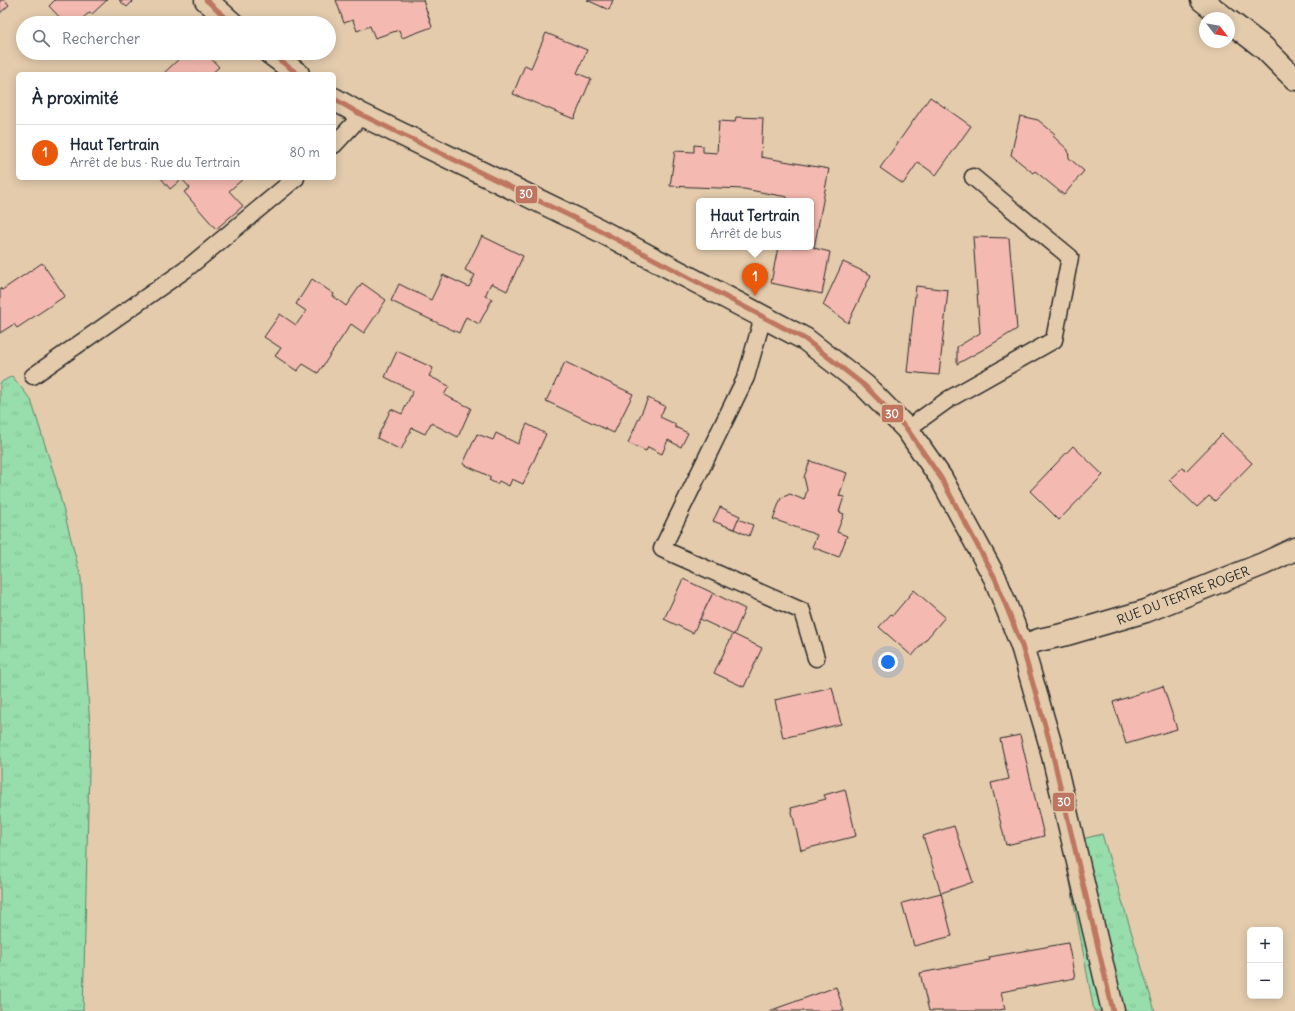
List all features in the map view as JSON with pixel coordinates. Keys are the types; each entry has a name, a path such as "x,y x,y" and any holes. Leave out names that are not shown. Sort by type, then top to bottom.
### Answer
{"street":[{"path":"206,0 224,16"},
{"path":"1202,0 1217,12"},
{"path":"1235,26 1264,48 1295,79"},
{"path":"279,60 295,72"},
{"path":"336,100 362,115 599,230 805,339 865,386 907,429 941,478 996,578 1022,646 1050,743 1113,1011"},
{"name":"RUE DU TERTRE ROGER","path":"1022,646 1039,640 1067,634 1146,612 1263,564 1295,549"}],"lane":[{"path":"336,143 362,115"},
{"path":"907,429 949,399 1054,340 1070,257 973,177"},
{"path":"33,376 185,270 294,180"},
{"path":"763,316 746,377 662,549 802,611 816,658"}],"green space":[{"path":"12,376 31,400 55,477 81,578 90,728 83,1011 0,1011 0,383"},
{"path":"1102,834 1155,1011 1094,1011 1063,844"}],"building":[{"path":"0,0 5,0 9,5 0,13"},
{"path":"55,0 107,0 92,14 90,12 85,16 58,16 49,6"},
{"path":"119,0 134,0 127,7"},
{"path":"336,0 423,0 432,27 402,38 399,30 375,38 370,26 357,31 353,20 344,23"},
{"path":"587,0 613,0 609,10"},
{"path":"546,33 587,50 577,73 591,79 574,119 513,94 525,65 531,68"},
{"path":"178,60 212,60 219,67 213,72 165,72"},
{"path":"930,97 971,126 936,175 918,162 903,184 880,168"},
{"path":"1020,116 1038,120 1055,134 1053,136 1068,150 1069,158 1084,171 1064,195 1035,171 1033,173 1011,155"},
{"path":"736,117 763,118 761,157 829,169 814,248 814,198 787,198 744,189 670,186 675,151 694,152 694,145 703,146 703,152 717,153 719,121 735,122"},
{"path":"163,180 181,180 170,189"},
{"path":"183,180 242,180 229,191 243,206 216,229 184,192 190,188"},
{"path":"482,236 523,256 507,291 491,283 485,296 492,299 479,324 466,317 459,333 391,301 399,284 431,300 443,275 469,287 475,275 465,270"},
{"path":"973,237 1009,238 1017,329 957,364 957,347 980,333"},
{"path":"814,248 830,252 822,294 771,283 777,250 814,250"},
{"path":"843,262 871,275 848,323 823,305"},
{"path":"42,263 65,296 17,328 14,324 0,333 0,288 2,290"},
{"path":"312,279 334,294 333,296 346,306 362,283 386,300 364,333 351,324 318,373 303,364 297,371 275,356 281,348 264,337 280,314 296,325 306,311 296,304"},
{"path":"916,286 948,290 939,375 907,372"},
{"path":"397,351 433,368 429,376 449,386 444,395 471,408 458,437 431,423 425,434 412,428 401,450 377,438 391,409 402,414 413,391 385,377"},
{"path":"565,362 633,394 614,433 546,401"},
{"path":"648,398 665,406 660,417 675,424 675,427 688,433 681,447 668,440 662,454 648,447 646,451 628,443"},
{"path":"527,424 546,434 523,484 512,479 509,486 499,481 497,484 489,480 491,477 463,464 477,434 493,440 496,433 518,444"},
{"path":"1222,434 1252,463 1215,501 1209,496 1197,507 1169,480 1182,468 1186,471"},
{"path":"1073,446 1103,475 1059,520 1030,491"},
{"path":"810,461 847,473 839,496 844,497 839,512 844,514 837,532 847,536 839,557 812,547 817,535 773,519 781,498 790,494 804,500 807,490 804,477"},
{"path":"720,507 740,516 734,529 713,521"},
{"path":"738,519 753,525 749,536 734,529"},
{"path":"683,579 713,593 693,633 664,619"},
{"path":"914,590 945,617 912,656 879,627 891,614 893,615"},
{"path":"713,593 745,609 734,635 700,619"},
{"path":"733,634 762,648 744,687 714,673"},
{"path":"1163,686 1177,729 1126,744 1113,702"},
{"path":"832,687 841,724 783,738 775,700"},
{"path":"1020,735 1044,836 1006,845 991,783 1009,779 1000,739"},
{"path":"845,789 856,836 801,850 791,808 826,799 824,795"},
{"path":"954,826 973,882 941,893 923,836"},
{"path":"941,893 952,936 914,946 902,903"},
{"path":"1068,943 1075,978 1001,992 1005,1009 993,1011 929,1011 920,973 990,960 989,957"},
{"path":"836,987 844,1011 769,1011"}],"transit line":[{"name":"30","path":"206,0 224,16"},
{"name":"30","path":"279,60 295,72"},
{"name":"30","path":"336,100 362,115 599,230 805,339 865,386 907,429 941,478 995,578 1022,646 1050,743 1113,1011"}],"place":[{"name":"Haut Tertrain","path":"755,296"}]}
